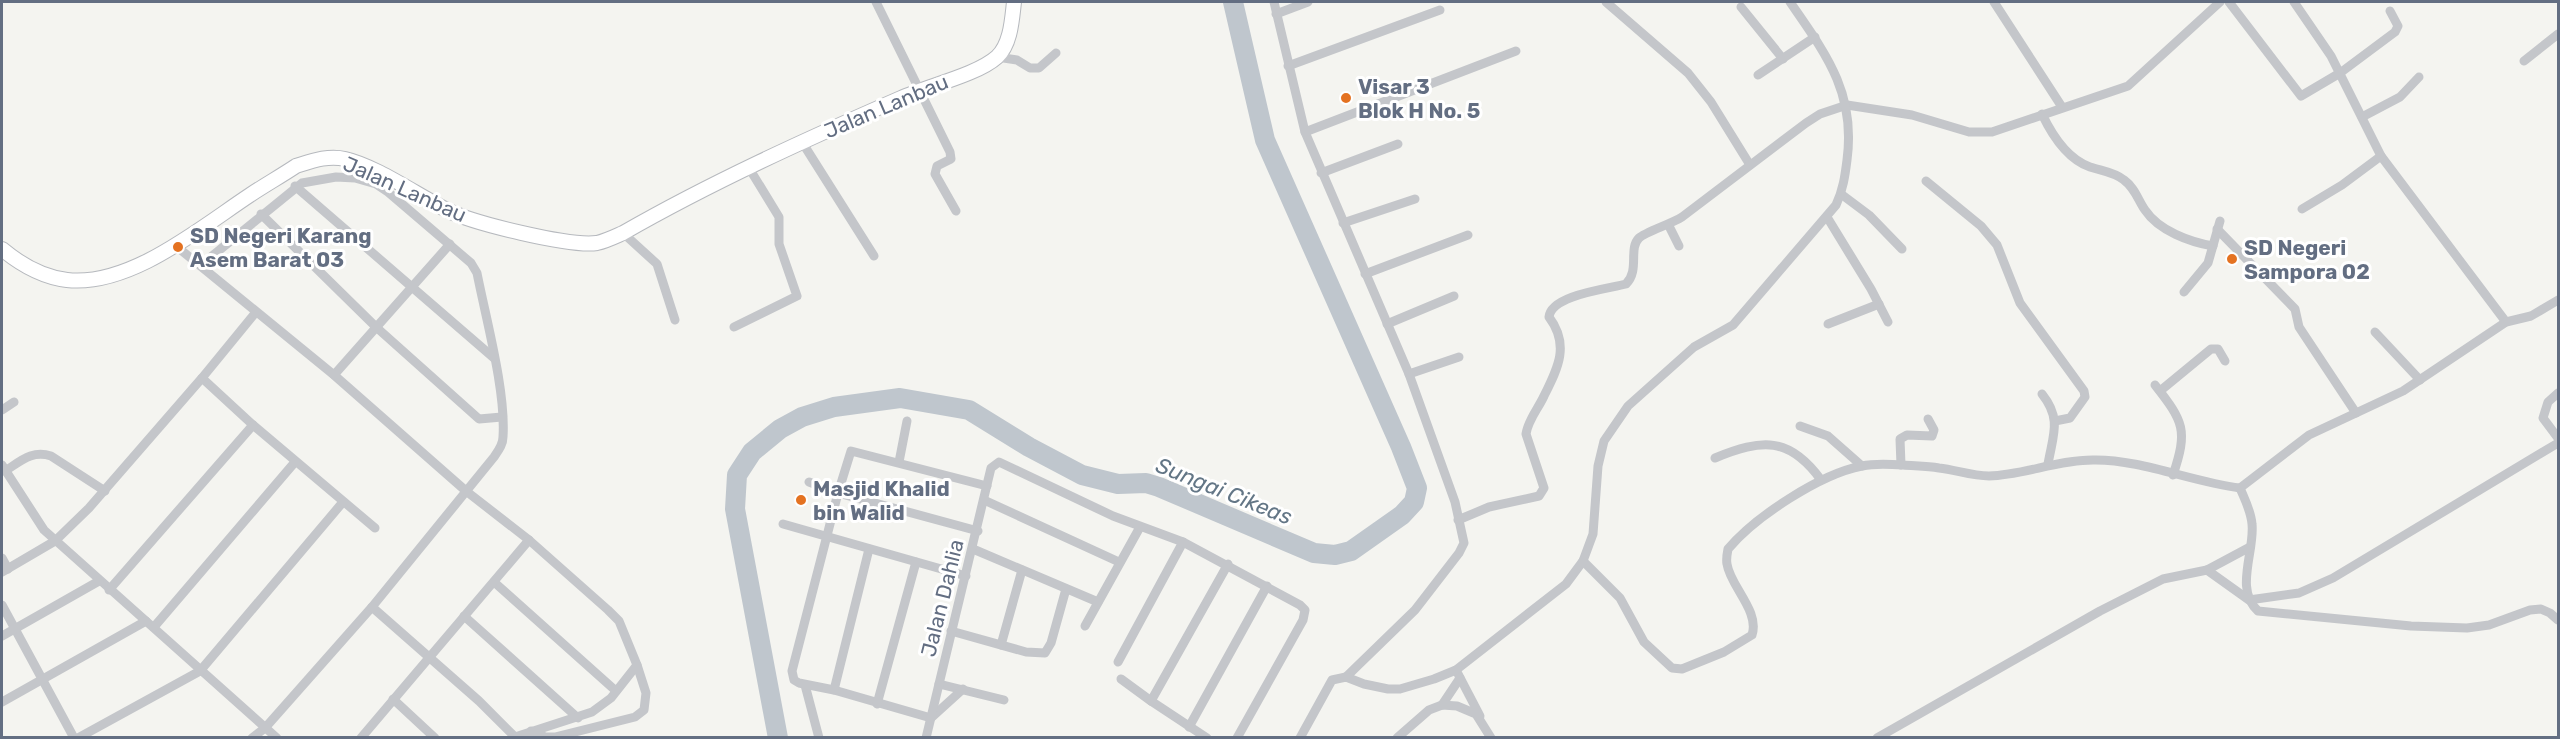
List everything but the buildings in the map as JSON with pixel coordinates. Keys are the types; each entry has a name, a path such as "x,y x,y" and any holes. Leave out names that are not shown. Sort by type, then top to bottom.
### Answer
{"street":[{"path":"876,2 950,152 951,159 937,166 935,174 956,210"},
{"path":"1014,2 1007,40 997,57 1017,60 1030,68 1039,68 1056,53"},
{"path":"1274,2 1305,132 1408,374 1447,477 1464,543 1459,553 1415,610 1346,677"},
{"path":"1276,14 1308,2"},
{"path":"1606,2 1688,73 1711,102 1750,165"},
{"path":"1443,705 1458,674 1511,626 1566,584 1583,561 1593,534 1600,454 1604,441 1619,417 1628,406 1694,347 1733,325 1800,244 1827,217 1841,194 1850,141 1847,105 1839,83 1815,37 1790,2"},
{"path":"1994,2 2062,107"},
{"path":"1458,520 1490,507 1539,496 1544,488 1526,434 1527,426 1544,396 1560,355 1561,337 1549,317 1551,309 1561,300 1626,284 1633,274 1636,240 1669,226 1820,114 1847,105 1912,115 1981,134 2128,86 2220,2"},
{"path":"2229,2 2298,94 2304,96 2340,73 2395,32 2397,23 2390,11"},
{"path":"2294,2 2340,73 2381,156 2506,322"},
{"path":"1741,7 1783,59"},
{"path":"1288,66 1440,10"},
{"path":"2523,61 2559,34"},
{"path":"1758,75 1815,37"},
{"path":"1305,132 1516,51"},
{"name":"Jalan Lanbau","path":"2,249 37,272 52,277 77,280 117,273 176,246 296,166 330,157 346,159 367,168 466,219 573,243 597,243 623,233 802,142 919,90 977,69 997,57"},
{"path":"2362,117 2400,98 2419,76"},
{"path":"2042,114 2049,129 2072,157 2081,163 2122,178 2130,185 2151,217 2160,224 2179,236 2212,246"},
{"path":"802,142 873,256"},
{"path":"1321,173 1398,144"},
{"path":"2302,209 2324,198 2381,156"},
{"path":"734,327 797,296 779,244 779,217 749,168"},
{"path":"201,265 295,186 336,177 365,180 388,192 471,263 477,273 494,358 502,417 503,438 500,448 372,607 265,728 252,738"},
{"path":"1926,182 1981,226 1997,245 2020,303 2084,391 2085,397 2070,418 2055,421"},
{"path":"295,186 411,289 494,358"},
{"path":"1841,194 1869,215 1902,249"},
{"path":"1343,223 1415,199"},
{"path":"261,214 376,327 479,419 502,417"},
{"path":"1827,217 1888,322"},
{"path":"2184,292 2205,269 2219,225 2295,309 2299,327 2356,413"},
{"path":"1669,226 1679,246"},
{"path":"623,233 657,264 675,320"},
{"path":"1365,274 1468,235"},
{"path":"334,375 450,244"},
{"path":"176,246 334,375 466,491 529,540 619,621 646,693 644,710 640,715 555,737 545,737 531,731"},
{"path":"1387,324 1454,296"},
{"path":"1583,561 1620,598 1644,642 1672,668 1682,669 1724,652 1752,635 1753,627 1749,612 1728,568 1728,549 1764,518 1821,480 1862,466 1901,465 1939,468 1986,476 2003,475 2048,464 2109,460 2202,482 2241,488 2309,435 2386,400 2506,322 2531,316 2559,300"},
{"path":"1828,324 1879,304"},
{"path":"2,558 4,571 55,541 105,491 256,312"},
{"path":"2375,332 2420,380"},
{"path":"2173,475 2183,441 2183,430 2180,420 2158,388 2211,349 2218,349 2225,361"},
{"path":"1408,374 1459,357"},
{"path":"202,378 296,462 375,528"},
{"path":"2559,393 2548,402 2543,418 2559,438"},
{"path":"2042,394 2053,409 2055,421 2048,464"},
{"path":"2,410 14,402"},
{"path":"1901,465 1900,439 1907,435 1932,436 1935,430 1928,419"},
{"path":"899,462 907,421"},
{"path":"109,590 253,424"},
{"path":"1800,426 1828,436 1862,466"},
{"path":"2249,600 2299,593 2333,578 2559,443"},
{"path":"1715,458 1753,445 1784,447 1800,455 1821,480"},
{"path":"963,689 931,718 834,690 805,685 794,680 792,671 826,537 851,451 987,486"},
{"path":"105,491 51,456 43,454 36,453 3,468 32,515 55,541 278,738"},
{"path":"2,702 150,624 296,462"},
{"name":"Jalan Dahlia","path":"926,738 951,631 978,531 991,468 996,462 1076,500 1140,526"},
{"path":"809,483 978,531"},
{"path":"2241,488 2252,525 2247,586 2249,600"},
{"path":"984,500 1119,562"},
{"path":"2,605 41,680 76,738 201,671 343,502"},
{"path":"783,524 966,576"},
{"path":"1085,626 1140,526 1183,542 1228,564 1300,605 1306,614 1237,738"},
{"path":"363,737 529,540"},
{"path":"1118,662 1183,542"},
{"path":"1877,738 2100,611 2163,579 2207,570 2250,547"},
{"path":"834,690 869,549"},
{"path":"973,549 1098,602"},
{"path":"877,704 916,562"},
{"path":"1151,701 1228,564"},
{"path":"1000,645 1022,570"},
{"path":"2207,570 2249,600 2258,611 2411,626 2467,628 2489,625 2530,610 2541,609 2559,620"},
{"path":"2,636 99,580"},
{"path":"494,582 616,691"},
{"path":"1189,727 1267,586"},
{"path":"951,631 1035,654 1045,653 1051,643 1066,589"},
{"path":"372,607 479,701 514,737 578,718 603,705 637,665"},
{"path":"464,616 578,718"},
{"path":"1300,738 1332,680 1346,677 1378,688 1400,689 1458,674"},
{"path":"1458,674 1491,738"},
{"path":"1121,679 1207,738"},
{"path":"939,684 1004,700"},
{"path":"805,685 820,737"},
{"path":"393,699 435,738"},
{"path":"1397,738 1429,710 1443,705 1463,708 1480,717"}],"waterway":[{"name":"Sungai Cikeas","path":"778,738 735,509 737,475 752,452 780,429 802,417 834,407 900,398 969,410 1029,447 1082,475 1118,484 1146,483 1159,487 1314,553 1335,555 1351,551 1402,515 1414,502 1417,488 1401,447 1265,140 1233,2"}],"place":[{"name":"Visar 3 Blok H No. 5","path":"1346,98"},
{"name":"SD Negeri Karang Asem Barat 03","path":"178,247"},
{"name":"SD Negeri Sampora 02","path":"2232,259"},
{"name":"Masjid Khalid bin Walid","path":"801,500"}]}
